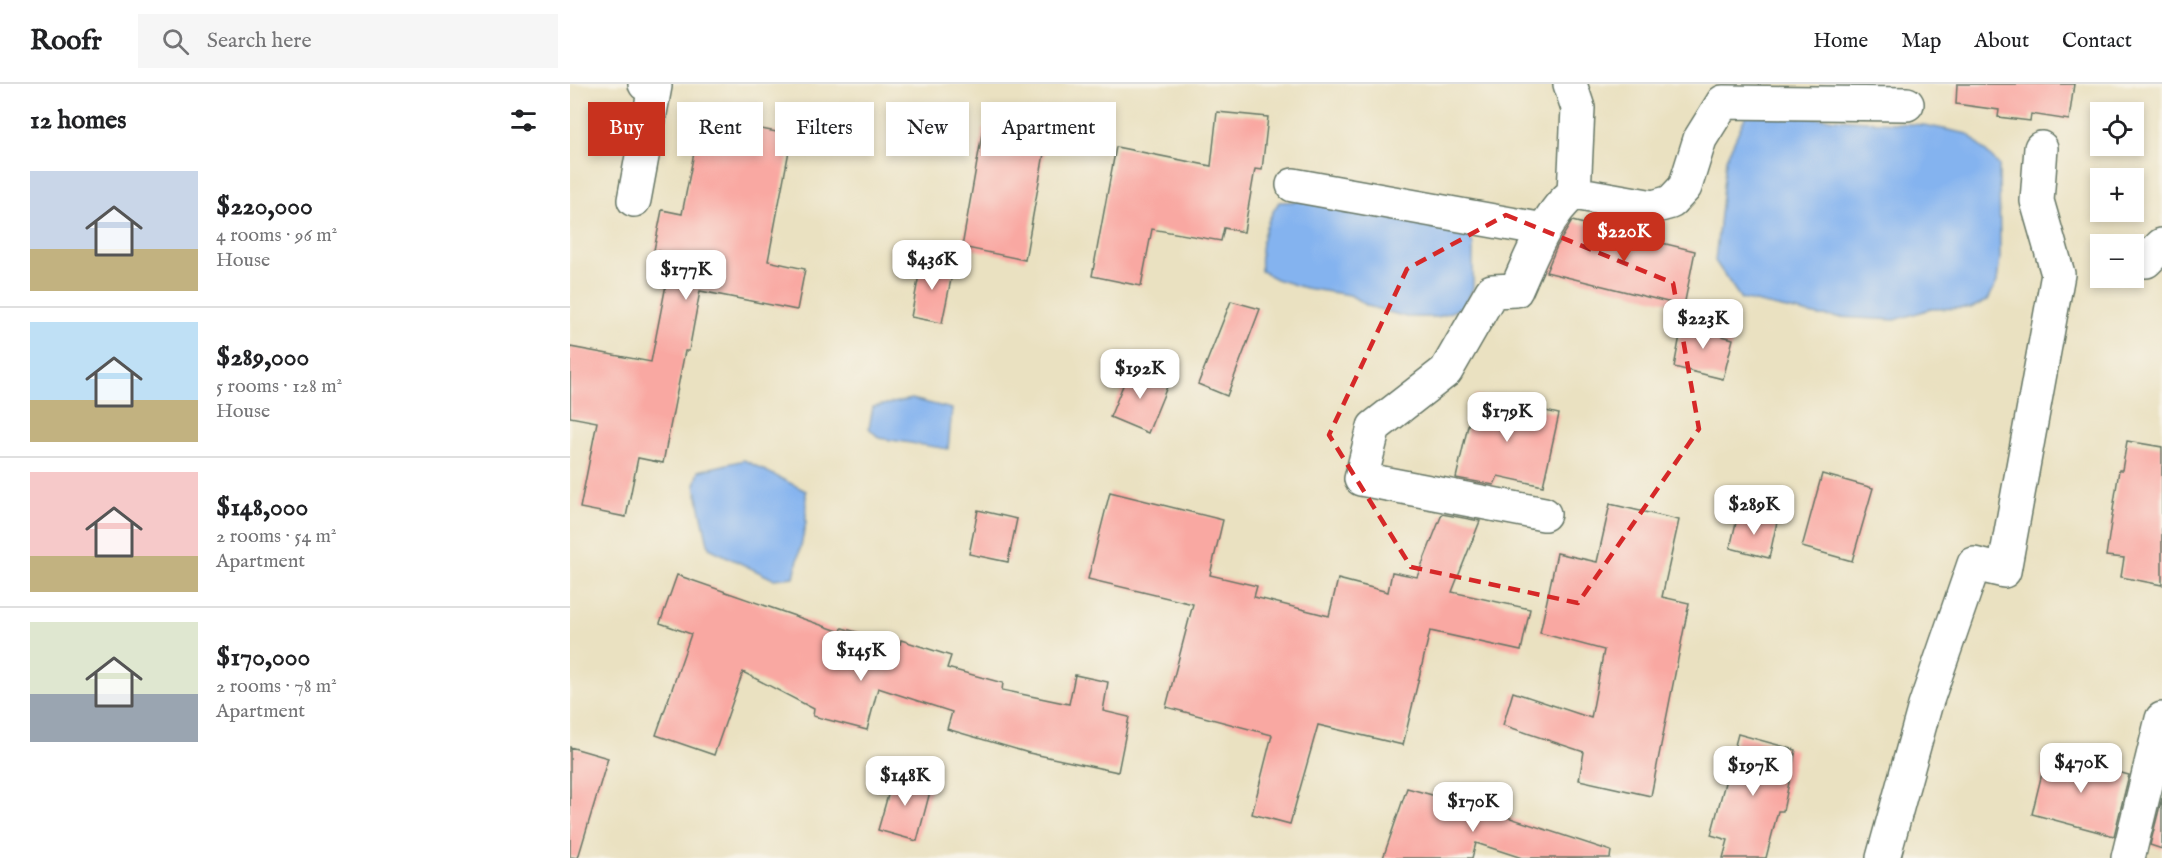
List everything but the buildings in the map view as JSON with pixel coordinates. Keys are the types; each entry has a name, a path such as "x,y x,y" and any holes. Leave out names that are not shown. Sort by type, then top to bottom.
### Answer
{"street":[{"path":"634,200 655,86 645,84"},
{"path":"1570,84 1578,108 1574,193"},
{"path":"1544,514 1361,479 1374,427 1446,370 1492,291 1516,290 1545,230 1566,199 1574,193 1653,207 1671,202 1685,187 1700,139 1723,102 1907,104"},
{"path":"1883,858 1925,706 1974,564 2004,571 2058,274 2037,201 2041,148"},
{"path":"1293,185 1545,230"},
{"path":"2128,858 2162,719"}],"highlighted area":[{"path":"1506,215 1673,283 1699,429 1578,603 1411,567 1329,435 1407,269"}],"water":[{"path":"1747,113 1924,125 1968,134 1999,165 2000,258 1997,282 1988,300 1971,308 1930,309 1895,320 1819,316 1741,299 1715,261 1726,159"},
{"path":"1303,201 1469,231 1473,245 1473,288 1464,307 1438,317 1406,317 1368,306 1350,295 1305,288 1276,279 1261,271 1264,235 1274,210 1279,202"},
{"path":"912,399 952,409 948,449 879,438 869,428 873,407"},
{"path":"744,460 806,491 806,523 794,577 773,579 709,548 695,485 699,471"}]}
